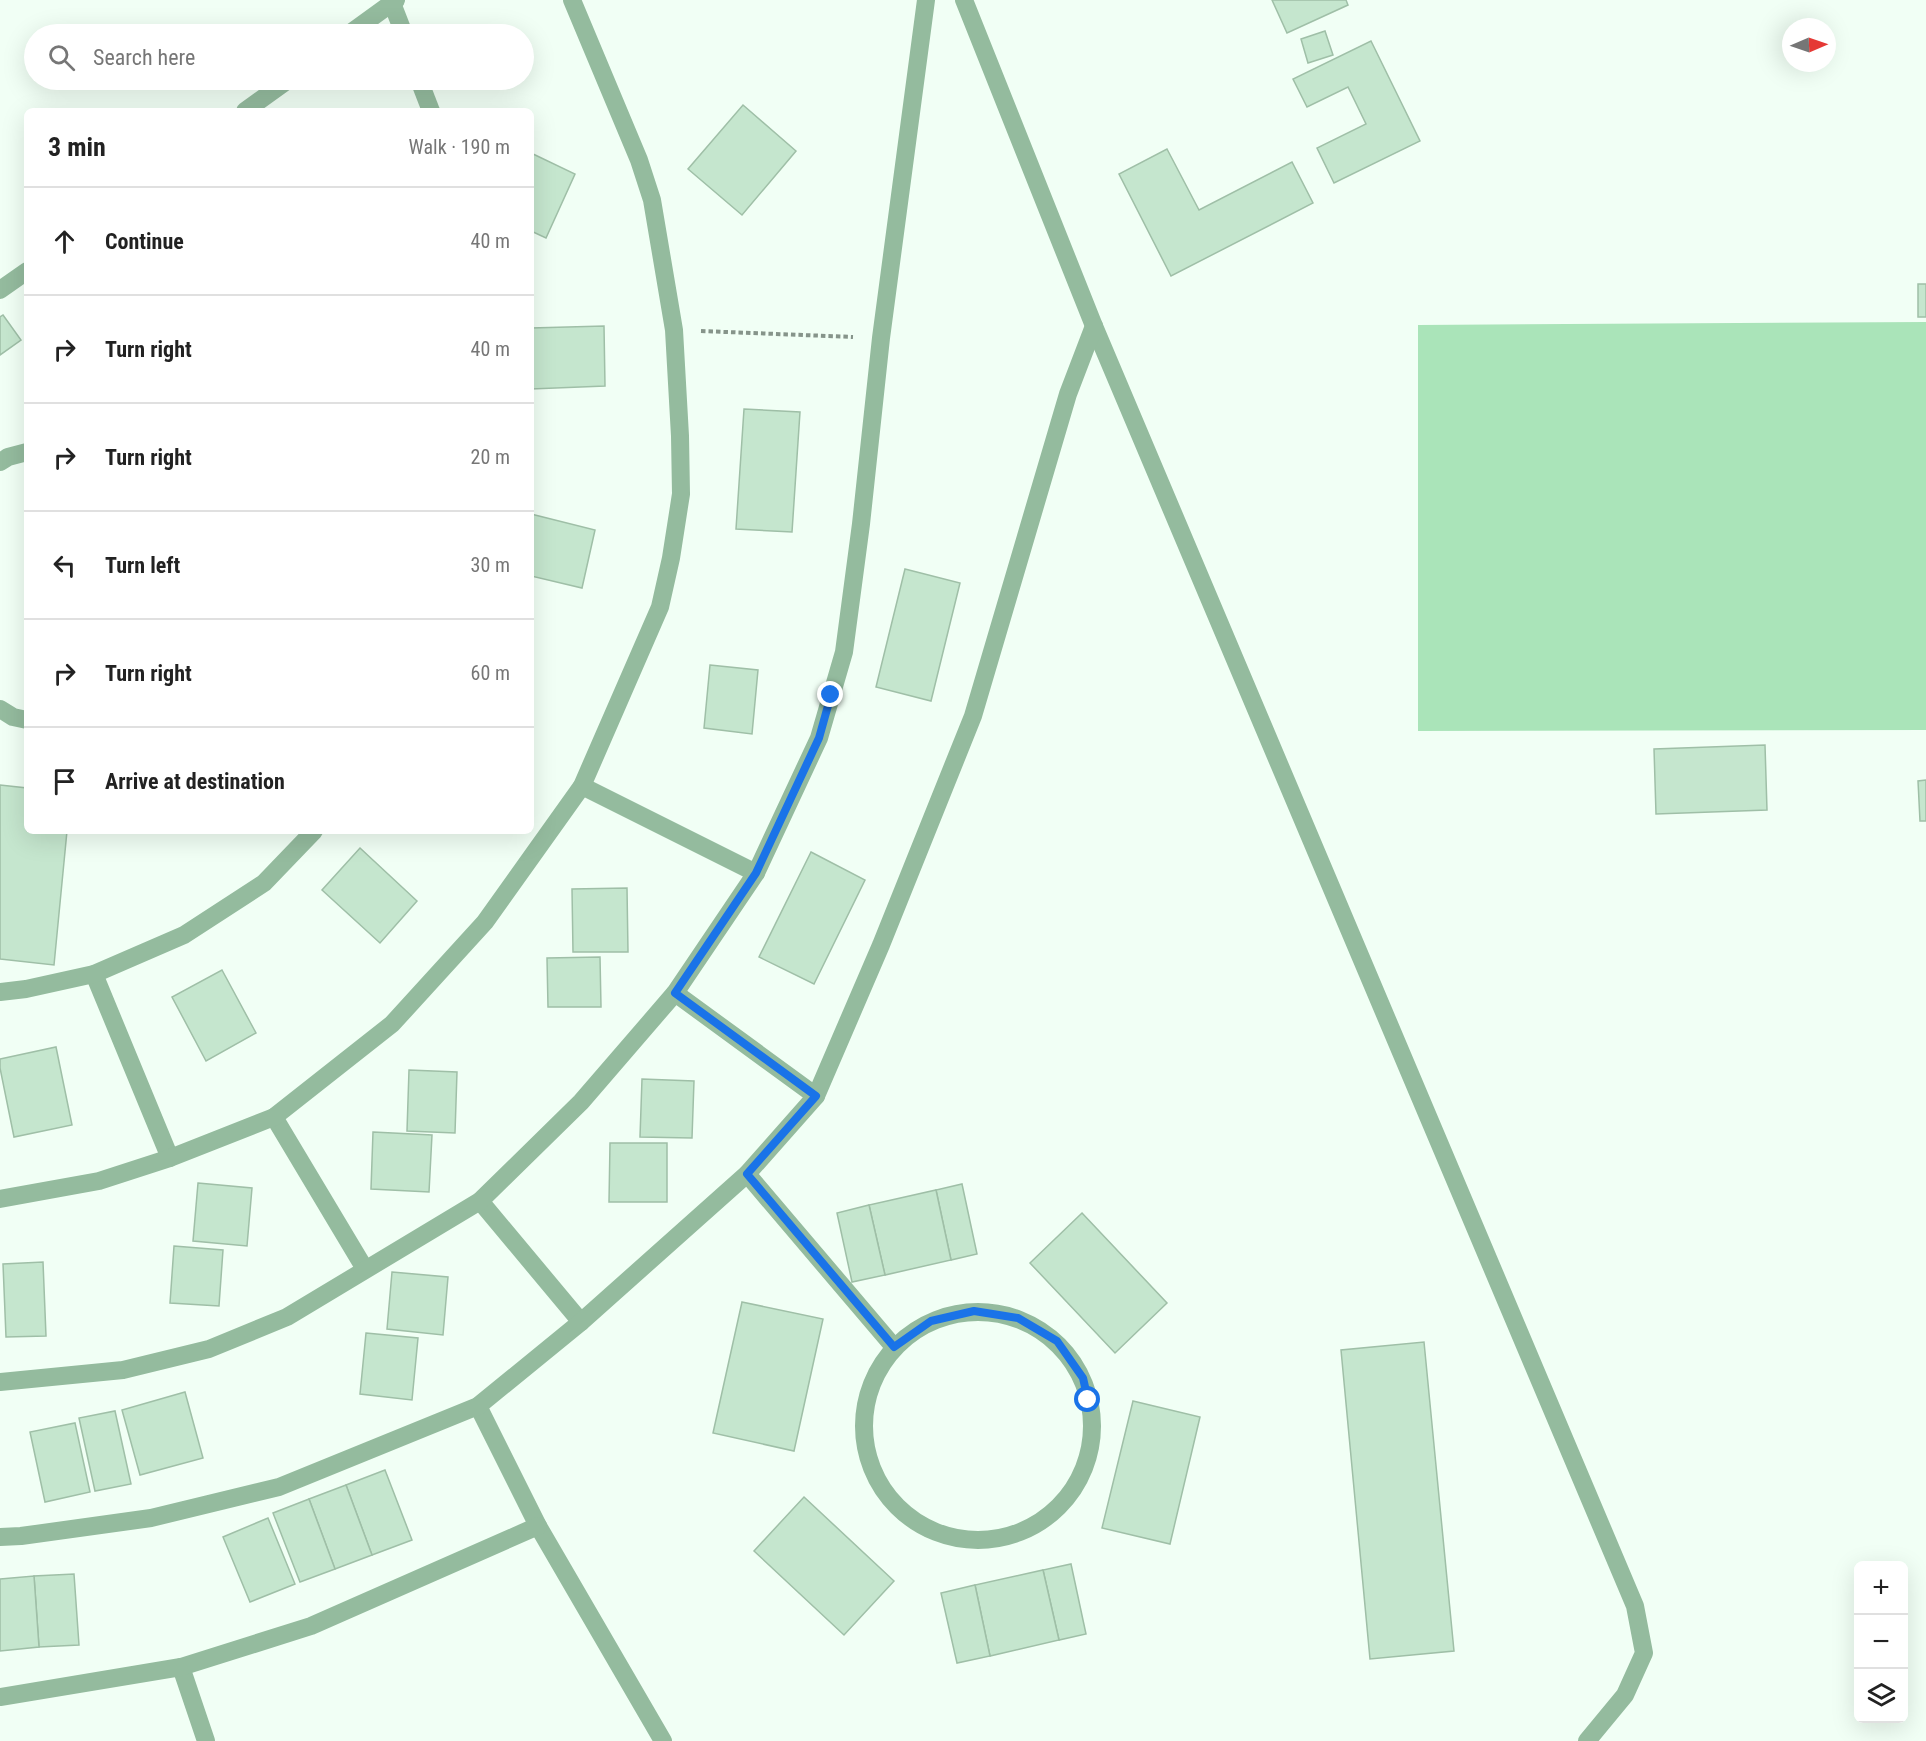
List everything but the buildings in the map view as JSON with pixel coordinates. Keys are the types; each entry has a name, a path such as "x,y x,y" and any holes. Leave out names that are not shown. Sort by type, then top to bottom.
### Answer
{"street":[{"path":"0,1199 99,1181 170,1158 274,1117 392,1024 485,922 582,786 660,607 671,558 681,494 674,330 652,200 639,160 572,0"},
{"path":"0,1382 123,1370 209,1349 287,1317 480,1201 581,1102 675,993 756,873 819,738 844,652 861,524 881,338 926,0"},
{"path":"964,0 1094,326 1635,1606 1644,1653 1625,1695 1587,1741"},
{"path":"363,24 394,2 401,24"},
{"path":"249,108 274,90"},
{"path":"423,90 429,108"},
{"path":"0,290 24,272"},
{"path":"0,1537 151,1518 279,1487 478,1406 581,1322 747,1174 816,1096 881,945 974,716 1068,394 1094,326"},
{"path":"0,462 8,457 24,453"},
{"path":"0,709 14,717 24,719"},
{"path":"582,786 756,873"},
{"path":"0,992 26,989 94,974 184,935 264,883 311,834"},
{"path":"94,974 170,1158"},
{"path":"675,993 816,1096"},
{"path":"274,1117 365,1269"},
{"path":"747,1174 894,1347"},
{"path":"480,1201 581,1322"},
{"path":"974,1311 1018,1318 1057,1341 1083,1378 1093,1422 1086,1466 1062,1505 1026,1531 982,1541 938,1534 900,1510 874,1474 864,1430 871,1386 894,1347 931,1321 974,1311"},
{"path":"478,1406 538,1526 663,1741"},
{"path":"0,1697 181,1667 311,1626 538,1526"},
{"path":"181,1667 206,1741"}],"path":[{"path":"674,330 881,338"}],"green space":[{"path":"1926,322 1926,730 1418,731 1418,325"}],"route":[{"path":"831,695 819,738 756,873 675,993 816,1096 747,1174 894,1347 931,1321 974,1311 1018,1318 1057,1341 1083,1378 1088,1400"}]}
